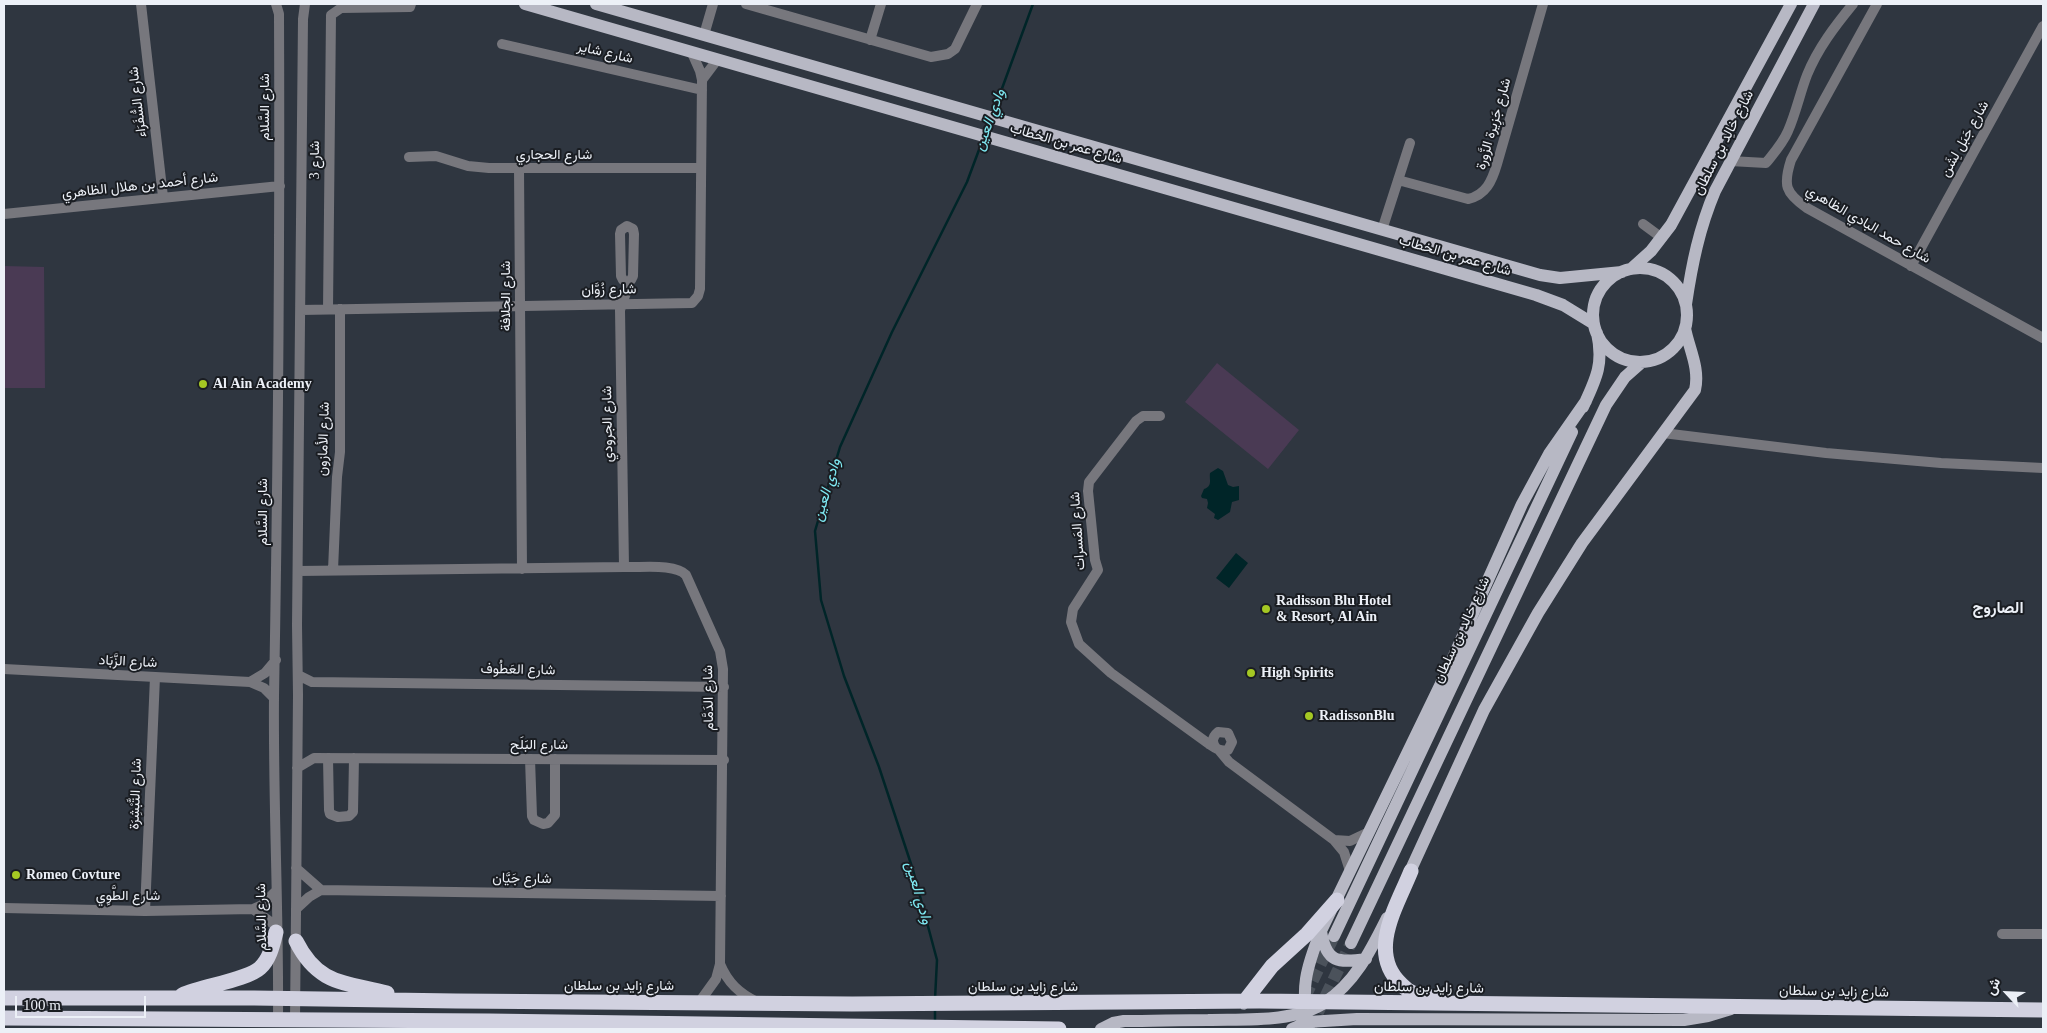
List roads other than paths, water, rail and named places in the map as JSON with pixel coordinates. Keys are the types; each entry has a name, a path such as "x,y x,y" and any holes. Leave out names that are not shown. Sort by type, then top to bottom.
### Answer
{"highway":[{"path":"1411,871 1391,920 1384,948 1390,970 1406,989 1427,997 1535,997 1578,1006"},
{"path":"1244,1002 1272,966 1307,934 1337,900"},
{"path":"173,998 200,988 251,974 260,968 266,960 276,929"},
{"path":"296,941 308,962 318,972 337,980 405,999"},
{"name":"شارع زايد بن سلطان","path":"4,998 295,998 698,1004 1244,1002 1307,1016 1325,1002 2043,1010"},
{"path":"5,1019 295,1020 384,1025 736,1027 848,1025 1059,1029"}],"main road":[{"name":"شارع عمر بن الخطاب","path":"525,4 1544,298 1575,311 1595,329"},
{"name":"شارع عمر بن الخطاب","path":"596,4 1540,275 1560,278 1627,271"},
{"name":"شارع خالِد بن سلطان","path":"1627,271 1662,238 1672,225 1791,4"},
{"name":"شارع خالِد بن سلطان","path":"1686,304 1695,248 1704,217 1730,162 1814,4"},
{"path":"1646,268 1659,272 1680,291 1686,304 1687,316 1681,339 1664,355 1642,362 1631,361 1610,352 1595,329 1593,311 1596,299 1602,288 1611,278 1627,271 1646,268"},
{"path":"1325,1002 1352,977 1366,959 1411,871 1484,710 1530,627 1582,543 1695,390 1698,378 1685,328"},
{"name":"شارع خالِد بن سلطان","path":"1334,936 1586,401 1599,369 1600,360 1595,329"},
{"path":"1352,944 1603,412 1625,377 1642,362"},
{"path":"1307,1016 1305,980 1307,967 1321,931 1455,654 1522,504 1549,454 1586,401"},
{"path":"1321,931 1323,945 1330,957 1338,961 1366,959"},
{"path":"1101,1029 1113,1023 1124,1021 1256,1019 1307,1016 1357,1019 1684,1020 1708,1016 1735,1007"},
{"path":"1292,1029 1307,1016"}],"street":[{"name":"شارع السُّفَرَاء","path":"141,4 163,197"},
{"name":"شارع السَّلام","path":"276,4 278,14 280,186 276,660 274,698 278,1020"},
{"path":"295,1020 302,58 305,4"},
{"path":"704,35 713,4"},
{"path":"746,4 930,57 948,54 955,49 977,4"},
{"path":"870,40 881,4"},
{"name":"شارع جَزِيرة الزَّورة","path":"1398,180 1468,199 1477,197 1485,190 1493,178 1543,4"},
{"path":"1730,162 1766,163 1781,144 1788,131 1817,54 1831,30 1853,4"},
{"name":"شارع حمد البادي الظاهري","path":"1878,4 1791,160 1786,174 1786,185 1789,193 1807,208 2043,338"},
{"name":"شارع 3","path":"328,309 330,20 334,12 341,8 410,6"},
{"name":"شارع جَبَل لِشَن","path":"1911,266 2043,26"},
{"name":"شارع شاير","path":"502,44 702,85"},
{"name":"شارع زُوَّان","path":"301,310 686,304 696,300 700,290 702,85 700,70 692,53"},
{"path":"702,85 718,60"},
{"path":"1382,230 1410,143"},
{"name":"شارع الحجاري","path":"409,157 436,156 477,168 701,168"},
{"name":"شارع الجلافة","path":"519,168 522,569"},
{"name":"شارع أحمد بن هلال الظاهري","path":"4,214 280,186"},
{"path":"1643,224 1662,238"},
{"name":"شارع الجرودي","path":"624,568 621,304 626,294 627,282"},
{"name":"شارع الأمازون","path":"334,570 337,477 340,452 340,309"},
{"name":"شارع المَسرات","path":"1160,416 1143,416 1136,421 1089,482 1088,491 1095,560 1098,570 1073,609 1070,622 1074,635 1084,650 1111,673 1222,749 1229,762 1334,840 1344,852 1350,871"},
{"path":"1663,434 1826,453 1942,463 2043,468"},
{"name":"شارع الدَمَّام","path":"298,571 624,568 673,568 683,571 720,650 724,687 720,964 716,979 698,1004"},
{"path":"250,682 265,674 276,660"},
{"name":"شارع الزَّبَاد","path":"4,669 250,682 264,688 274,698"},
{"name":"شارع العَطُوف","path":"298,675 312,682 724,687"},
{"name":"شارع التَّبْشِرَة","path":"145,911 155,677"},
{"path":"298,695 312,682"},
{"path":"1196,733 1225,731 1230,735 1232,742 1222,749 1213,740 1218,732"},
{"path":"296,744 314,758 297,768"},
{"name":"شارع البَلَح","path":"314,758 724,760"},
{"path":"328,758 329,810 330,814 338,817 349,816 353,812 354,758"},
{"path":"530,759 532,816 534,820 543,824 548,823 555,815 555,759"},
{"path":"1334,840 1350,841 1369,832"},
{"path":"296,868 322,890 309,896 296,909"},
{"name":"شارع جَيَّان","path":"322,890 721,896"},
{"path":"276,891 262,905 253,909 276,929"},
{"name":"شارع الطَّوِي","path":"4,908 145,911 253,909"},
{"path":"2002,934 2043,934"},
{"path":"720,964 729,982 760,1004"}],"waterway":[{"name":"وادي العين","path":"993,113 1033,4"},
{"name":"وادي العين","path":"986,131 990,120"},
{"name":"وادي العين","path":"935,999 937,960 913,870 879,767 844,676 821,600 815,531 840,447 892,332 967,182 983,139"},
{"name":"وادي العين","path":"935,1010 935,1022"}],"tunnel":[{"path":"1305,997 1334,936"},
{"path":"1310,1029 1351,943"}],"place":[{"name":"Al Ain Academy","path":"203,384"},
{"name":"Radisson Blu Hotel & Resort, Al Ain","path":"1266,609"},
{"name":"High Spirits","path":"1251,673"},
{"name":"RadissonBlu","path":"1309,716"},
{"name":"Romeo Covture","path":"16,875"}],"district":[{"name":"الصاروج","path":"1998,609"}]}
